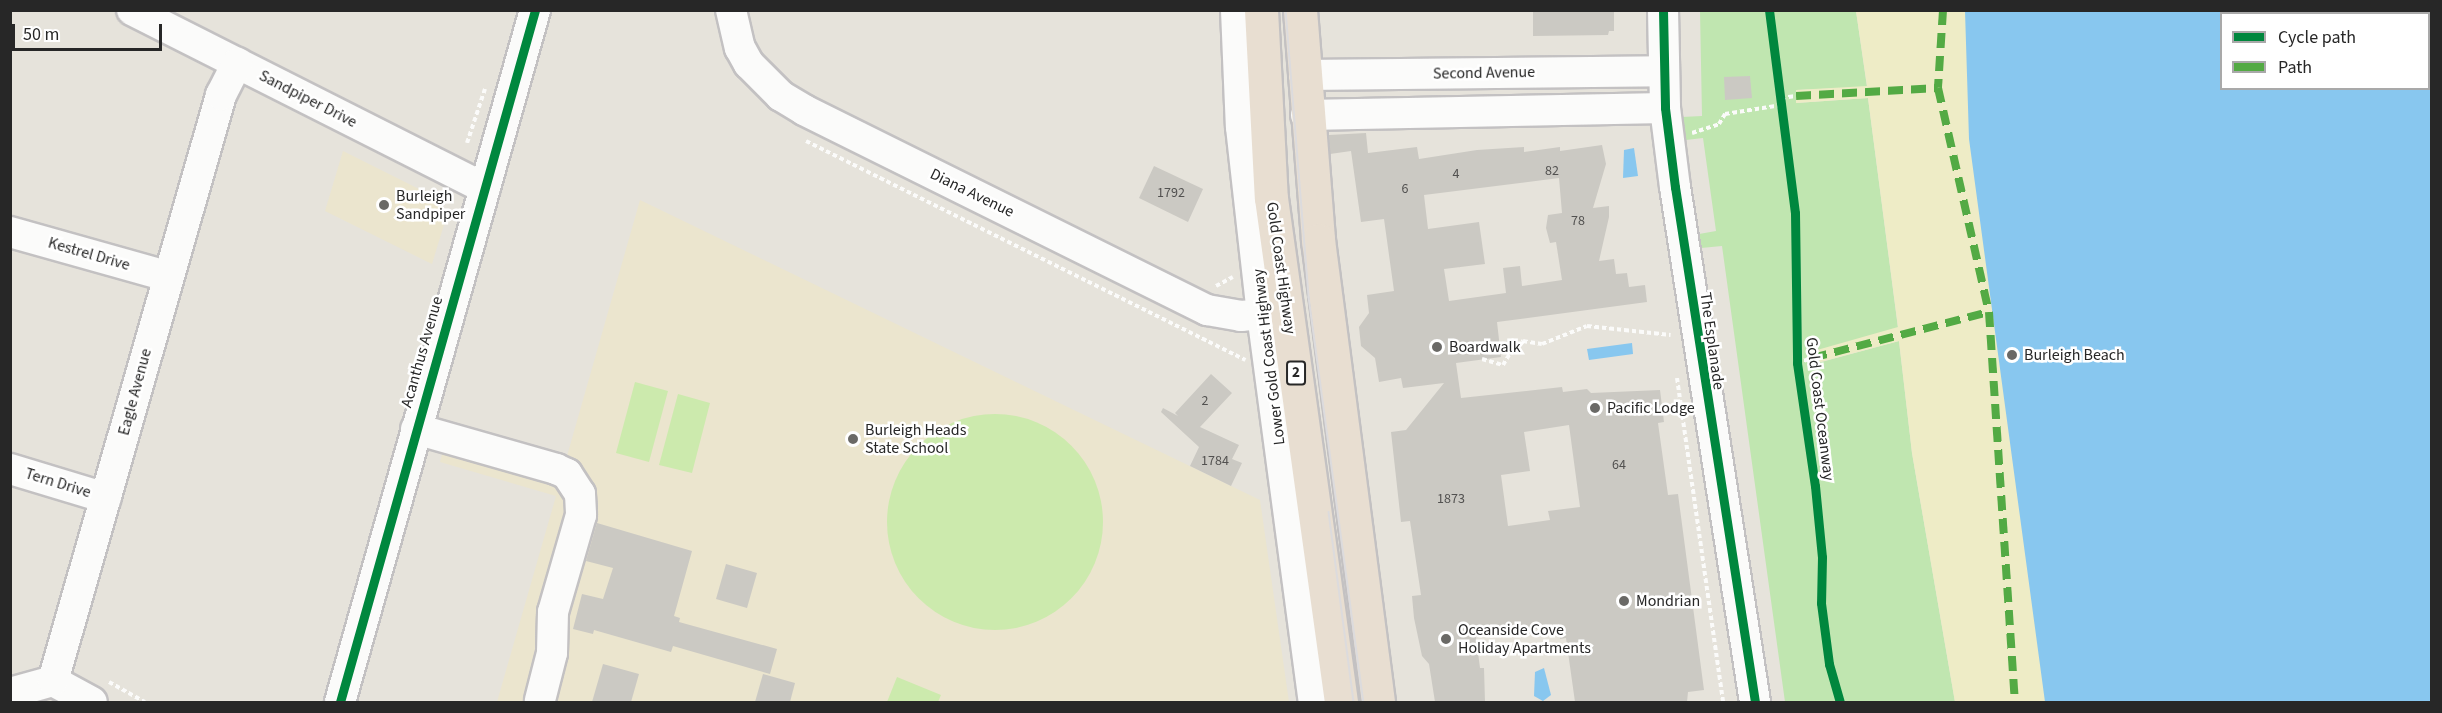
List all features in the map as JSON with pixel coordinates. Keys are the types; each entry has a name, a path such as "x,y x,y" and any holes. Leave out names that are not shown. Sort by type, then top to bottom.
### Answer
{"highway":[{"name":"Gold Coast Highway","path":"1262,10 1271,198 1341,702"},
{"path":"1300,10 1306,115 1330,346 1378,702"}],"street":[{"name":"Sandpiper Drive","path":"132,10 484,188"},
{"name":"Acanthus Avenue","path":"340,702 535,10"},
{"name":"Diana Avenue","path":"731,10 740,48 749,64 781,96 804,110 1207,310 1241,316 1262,314"},
{"name":"Lower Gold Coast Highway","path":"1236,10 1240,116 1262,314 1314,702"},
{"name":"The Esplanade","path":"1663,10 1665,108 1701,376 1721,477 1748,673 1755,702"},
{"name":"Eagle Avenue","path":"53,681 167,276 221,95 237,63"},
{"name":"Second Avenue","path":"1304,75 1664,71"},
{"path":"1618,72 1619,108"},
{"path":"1344,74 1346,114"},
{"path":"1306,115 1665,108"},
{"name":"Kestrel Drive","path":"10,232 167,276"},
{"path":"416,429 556,469 567,474 580,494 581,515 553,612 552,653 540,700"},
{"name":"Tern Drive","path":"10,470 106,498"},
{"name":"The Esplanade","path":"1746,702 1748,673"},
{"path":"10,693 53,681 96,690"}],"path":[{"path":"467,143 487,82"},
{"path":"1779,87 1783,116"},
{"path":"1685,134 1712,128 1725,114 1796,96"},
{"path":"796,136 1247,361 1249,370"},
{"path":"1670,324 1673,347"},
{"path":"1482,359 1503,365 1515,345 1523,341 1542,344 1587,326 1671,335"},
{"path":"1798,367 1812,358"},
{"path":"1676,371 1723,702"},
{"path":"96,690 144,702"}],"shaded area":[{"name":"Burleigh Sandpiper","path":"343,151 439,199 446,218 432,264 325,211"},
{"name":"Burleigh Heads State School","path":"640,200 1260,500 1289,702 497,702 556,496 440,462 451,422 567,456"}],"green space":[{"path":"1700,11 1856,11 1867,87 1797,90 1796,103 1868,98 1898,328 1811,353 1814,364 1899,341 1912,453 1955,702 1785,702 1722,246 1701,248 1699,234 1716,231 1703,138 1686,140 1682,117 1702,116"},
{"path":"635,382 668,391 649,462 616,453"},
{"path":"678,394 710,403 692,473 659,465"},
{"path":"995,414 1016,416 1036,422 1055,432 1071,446 1085,462 1095,481 1101,501 1103,522 1101,543 1095,563 1085,582 1071,598 1055,612 1036,622 1016,628 995,630 974,628 954,622 935,612 919,598 905,582 895,563 889,543 887,522 889,501 895,481 905,462 919,446 935,432 954,422 974,416"},
{"path":"897,677 941,695 938,702 887,702"}],"sand":[{"name":"Burleigh Beach","path":"1856,11 2102,11 2139,702 1955,702 1912,453 1899,341 1813,364 1810,352 1898,327 1868,98 1796,103 1796,90 1867,86"}],"water":[{"path":"1965,11 2431,11 2431,702 2045,702 1969,139"},
{"path":"1634,148 1638,176 1623,178 1624,150"},
{"path":"1632,343 1633,354 1589,360 1587,349"},
{"path":"1544,668 1551,695 1543,701 1534,696 1535,672"}],"building":[{"path":"1533,10 1614,10 1614,31 1609,31 1608,35 1533,36"},
{"path":"1750,76 1752,98 1725,100 1724,77"},
{"path":"1366,133 1368,153 1417,147 1419,159 1477,150 1524,147 1524,152 1560,147 1560,151 1602,145 1606,164 1593,208 1609,206 1609,217 1599,261 1614,259 1616,274 1627,273 1629,287 1645,285 1647,302 1497,322 1501,357 1456,363 1461,398 1562,387 1563,392 1587,389 1591,393 1660,390 1664,422 1658,423 1668,495 1678,494 1704,690 1688,692 1687,702 1575,702 1566,638 1560,639 1558,626 1476,637 1480,668 1484,668 1485,702 1435,702 1429,664 1422,656 1414,618 1412,596 1421,595 1410,521 1401,522 1391,432 1406,430 1444,383 1403,388 1401,378 1379,382 1375,358 1361,346 1359,327 1369,313 1367,295 1394,291 1384,219 1361,222 1351,151 1330,154 1329,135","holes":["1559,178 1562,213 1548,215 1546,228 1550,243 1556,242 1562,280 1522,286 1520,266 1503,268 1506,293 1449,301 1444,269 1485,264 1479,222 1428,229 1424,195","1569,425 1580,507 1548,511 1550,520 1508,526 1501,475 1530,471 1524,432"]},
{"path":"1154,166 1203,189 1188,222 1139,198"},
{"path":"1211,374 1232,393 1200,427 1239,445 1232,459 1242,463 1231,486 1190,466 1199,447 1161,412 1163,408 1178,416 1175,413"},
{"path":"597,523 692,551 674,616 680,618 679,622 777,649 770,674 673,646 671,652 594,630 593,634 573,629 582,594 603,599 613,568 586,561"},
{"path":"726,564 757,573 747,608 716,599"},
{"path":"603,664 639,674 631,702 592,702"},
{"path":"763,674 795,683 790,702 755,702"}],"tram line":[{"path":"1286,10 1309,297 1364,702"},
{"path":"1329,512 1354,702"}],"marked path":[{"path":"1943,10 1938,88 1989,312 2015,702"},
{"path":"1796,96 1938,88"},
{"path":"1812,358 1989,312"}],"cycle path":[{"path":"340,702 535,10"},
{"path":"1663,10 1665,108 1675,187 1755,702"},
{"name":"Gold Coast Oceanway","path":"1769,10 1795,213 1797,363 1815,486 1822,557 1821,603 1829,664 1840,702"}],"place":[{"name":"Burleigh Sandpiper","path":"384,205"},
{"name":"Boardwalk","path":"1437,347"},
{"name":"Burleigh Beach","path":"2012,355"},
{"name":"Pacific Lodge","path":"1595,408"},
{"name":"Burleigh Heads State School","path":"853,439"},
{"name":"Mondrian","path":"1624,601"},
{"name":"Oceanside Cove Holiday Apartments","path":"1446,639"}]}
